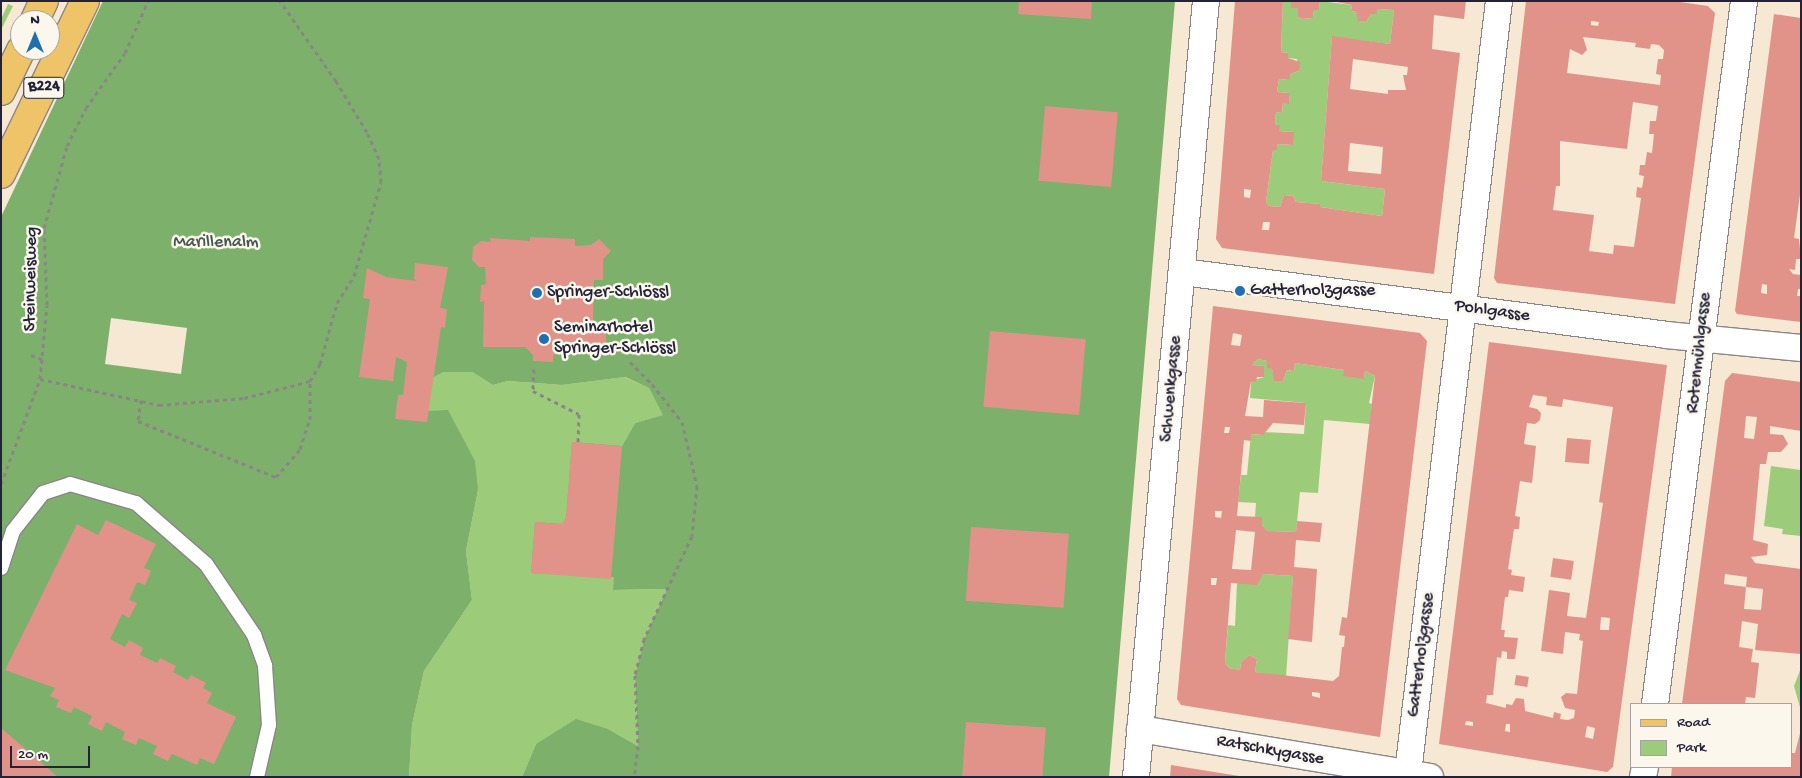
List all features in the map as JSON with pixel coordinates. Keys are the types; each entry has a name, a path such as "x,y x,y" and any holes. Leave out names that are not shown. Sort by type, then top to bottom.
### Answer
{"main road":[{"name":"B224","path":"1,174 85,1"},
{"name":"B224","path":"1,91 16,60"}],"street":[{"name":"Schwenkgasse","path":"1136,777 1206,1"},
{"name":"Gatterholzgasse","path":"1419,775 1465,308 1500,1"},
{"name":"Rotenmühlgasse","path":"1655,703 1698,381 1701,336 1744,1"},
{"name":"Pohlgasse","path":"1183,272 1801,348"},
{"name":"Ratschkygasse","path":"1140,729 1419,775"}],"lane":[{"path":"1,568 13,531 43,493 70,484 136,503 206,564 254,635 265,666 269,725 258,777"}],"path":[{"name":"Steinweisweg","path":"1,484 40,379 47,305 44,228 67,146 86,108 125,53 148,1"},
{"path":"141,400 138,421 276,477 300,449 310,419 310,381 320,364 337,303 354,276 380,182 379,167 367,132 336,81 280,1"},
{"path":"31,355 42,359"},
{"path":"630,362 652,384 682,422 698,486 692,536 644,639 635,675 638,746 634,777"},
{"path":"534,368 533,391 579,414 578,442"},
{"path":"40,379 160,405 244,398 310,381"}],"green space":[{"name":"Marillenalm","path":"103,1 1175,1 1109,777 522,777 536,744 576,719 608,729 638,746 635,675 644,639 667,589 613,590 614,577 531,573 535,522 562,524 566,518 572,442 622,446 635,423 663,415 649,388 625,377 562,385 508,381 493,385 472,372 443,372 432,378 428,411 448,410 475,461 478,490 466,551 472,600 424,671 412,725 409,777 1,777 1,217","holes":["111,318 187,328 181,374 105,364"]},
{"path":"1283,1 1291,1 1291,8 1298,8 1298,17 1302,19 1313,18 1314,10 1319,9 1320,1 1352,5 1351,11 1356,12 1359,21 1366,22 1371,14 1377,14 1378,9 1394,10 1390,44 1332,37 1321,181 1385,189 1382,216 1320,207 1320,204 1296,202 1293,196 1284,195 1280,207 1269,206 1266,202 1273,150 1277,150 1277,144 1293,145 1293,132 1279,131 1279,125 1275,125 1276,112 1282,113 1283,103 1289,103 1290,93 1277,92 1279,79 1290,80 1290,74 1299,71 1297,59 1288,58 1288,53 1281,52"},
{"path":"8,4 13,6 1,30 1,19"},
{"path":"1258,359 1267,361 1267,367 1272,369 1275,381 1283,381 1287,370 1294,371 1295,363 1344,370 1364,378 1365,371 1375,376 1369,403 1372,404 1370,424 1324,420 1318,493 1300,492 1296,532 1267,531 1262,525 1262,517 1255,517 1256,503 1238,502 1241,475 1247,475 1251,434 1263,435 1263,432 1304,434 1306,403 1250,398 1251,381 1264,377 1264,366 1252,365"},
{"path":"442,372 472,372 493,385 508,381 562,385 624,377 649,388 664,415 635,423 622,446 562,524 614,577 614,590 667,589 644,639 635,675 638,746 608,729 536,744 522,777 409,777 412,725 424,671 472,600 466,551 478,490 428,411 432,377"},
{"path":"1771,466 1801,470 1801,536 1782,534 1783,529 1764,526"},
{"path":"1263,574 1293,576 1286,677 1255,672 1257,659 1249,655 1241,662 1240,670 1229,668 1225,662 1228,625 1235,626 1237,583 1258,579"},
{"path":"1801,668 1801,711 1794,686"}],"building":[{"path":"1019,1 1092,1 1091,19 1018,14"},
{"path":"1235,1 1283,1 1281,52 1288,53 1288,58 1300,62 1299,71 1290,74 1290,80 1279,79 1277,92 1290,93 1289,104 1283,103 1282,113 1276,112 1275,125 1280,125 1279,131 1294,132 1293,145 1277,144 1277,150 1273,150 1266,202 1269,206 1280,207 1284,195 1293,196 1296,202 1320,204 1320,207 1382,216 1385,189 1321,181 1332,36 1390,44 1394,10 1378,9 1377,14 1371,14 1366,22 1358,21 1356,12 1351,11 1352,5 1331,1 1466,1 1464,19 1434,15 1432,49 1460,53 1434,274 1222,248 1216,239","holes":["1353,59 1408,67 1407,75 1403,75 1406,90 1388,90 1388,94 1350,89","1350,143 1383,147 1381,174 1348,171","1244,189 1251,190 1250,198 1244,197","1263,222 1270,222 1269,230 1262,230"]},
{"path":"1291,1 1320,1 1319,10 1314,10 1313,18 1302,19 1298,17 1298,8 1291,8"},
{"path":"1526,1 1673,1 1708,6 1715,13 1675,304 1497,283 1494,278","holes":["1591,21 1599,22 1598,26 1591,25","1583,37 1636,43 1635,47 1650,49 1651,44 1659,45 1664,50 1663,59 1658,59 1656,74 1661,75 1660,85 1567,73 1570,49 1582,55 1587,50","1633,102 1658,106 1656,121 1650,121 1649,134 1654,134 1652,153 1647,152 1645,165 1640,165 1639,175 1644,176 1642,188 1637,187 1636,197 1641,198 1634,247 1614,245 1613,254 1589,251 1594,215 1553,210 1556,186 1560,186 1560,141 1627,149"]},
{"path":"1774,14 1801,18 1801,187 1794,238 1799,239 1801,259 1796,259 1795,270 1789,269 1793,274 1801,275 1801,289 1798,289 1797,296 1801,296 1801,322 1737,314 1735,311","holes":["1762,284 1767,285 1767,294 1761,293"]},
{"path":"1045,106 1118,112 1111,187 1038,181"},
{"name":"Springer-Schlössl","path":"530,237 575,239 575,246 591,245 599,239 611,251 603,259 603,280 594,280 593,322 599,321 600,328 606,334 606,342 597,352 561,351 553,356 553,362 533,361 533,355 525,347 483,347 484,301 480,302 481,285 486,284 485,267 479,267 472,260 473,247 481,241 491,242 490,238 530,241"},
{"path":"415,263 448,267 440,308 447,309 445,328 441,327 427,422 395,419 398,395 403,395 407,362 396,357 393,381 359,377 370,299 363,298 367,268 386,277 417,281 414,279"},
{"path":"1213,306 1420,333 1427,341 1380,737 1181,705 1177,699","holes":["1233,333 1242,335 1240,346 1231,345","1258,359 1267,361 1267,368 1272,369 1274,381 1283,381 1287,370 1294,371 1295,363 1344,370 1343,376 1364,379 1365,371 1375,376 1347,618 1342,617 1339,635 1345,636 1344,647 1342,647 1339,676 1333,681 1255,672 1257,659 1249,655 1241,662 1240,670 1229,668 1225,662 1231,583 1257,585 1263,574 1293,576 1288,639 1312,642 1317,569 1294,567 1296,540 1320,542 1322,523 1297,521 1296,532 1267,531 1262,525 1262,517 1237,516 1244,440 1251,441 1251,434 1263,435 1273,423 1304,425 1306,403 1264,400 1263,417 1245,416 1251,381 1256,382 1257,377 1264,377 1264,366 1252,365","1225,427 1230,427 1229,433 1224,433","1215,511 1222,511 1221,518 1215,517","1236,530 1255,532 1251,570 1232,569","1211,578 1217,578 1216,585 1211,585","1312,692 1320,693 1320,698 1312,696"]},
{"path":"990,331 1086,339 1079,415 983,407"},
{"path":"1489,342 1667,365 1613,767 1607,772 1439,744","holes":["1533,395 1547,397 1546,405 1562,407 1563,399 1613,407 1599,502 1603,503 1586,618 1567,616 1570,593 1549,590 1541,651 1563,654 1565,632 1580,634 1579,640 1583,641 1577,694 1566,693 1561,697 1565,708 1575,710 1574,718 1568,720 1560,719 1561,714 1554,712 1553,718 1525,711 1524,699 1516,698 1512,705 1506,704 1506,708 1486,703 1487,695 1493,695 1497,657 1501,658 1502,651 1507,652 1507,659 1515,659 1518,638 1504,637 1505,630 1501,630 1505,597 1508,597 1509,590 1523,592 1525,577 1511,575 1512,570 1508,569 1514,529 1519,529 1520,517 1515,516 1520,481 1532,483 1536,446 1524,444 1527,423 1535,424 1540,420 1541,413 1537,409 1529,407","1601,617 1610,618 1609,630 1600,630","1466,721 1473,722 1473,726 1465,725","1506,724 1510,724 1510,732 1505,731","1587,726 1595,728 1593,739 1585,737"]},
{"path":"1732,373 1801,382 1801,431 1770,426 1770,434 1783,435 1788,444 1781,452 1768,452 1766,464 1760,464 1753,540 1768,544 1767,555 1751,557 1755,563 1801,569 1801,654 1755,650 1758,624 1742,621 1739,647 1753,649 1751,662 1759,663 1755,698 1746,697 1745,703 1682,703 1725,381","holes":["1746,416 1757,417 1754,439 1744,438","1725,574 1747,577 1746,587 1724,584","1746,587 1763,589 1761,610 1744,609"]},
{"path":"1567,438 1591,440 1589,464 1565,462"},
{"path":"572,442 622,446 611,579 531,573 535,522 562,524 566,518"},
{"path":"106,520 156,544 144,568 151,571 145,585 137,582 129,600 137,603 129,618 122,614 110,639 125,647 129,640 143,648 140,655 157,663 160,658 176,666 173,672 188,680 191,675 206,683 203,688 212,693 207,703 236,717 214,764 200,758 197,765 172,754 168,761 153,754 157,746 139,738 136,745 122,739 125,732 106,722 102,731 88,724 92,716 74,707 71,713 56,707 59,700 50,696 55,688 5,670 77,524 98,535"},
{"path":"971,527 1069,534 1064,608 966,601"},
{"path":"1553,558 1574,561 1571,580 1550,577"},
{"path":"1516,675 1529,677 1527,687 1514,685"},
{"path":"966,722 1046,728 1042,777 962,777"},
{"path":"1,728 58,777 1,777"},
{"path":"1801,729 1801,777 1671,777 1672,768 1792,768 1792,753 1795,753"},
{"path":"1171,765 1239,776 1239,777 1170,777"}],"place":[{"name":"Gatterholzgasse","path":"1240,291"},
{"name":"Springer-Schlössl","path":"537,293"},
{"name":"Seminarhotel Springer-Schlössl","path":"544,339"}]}
